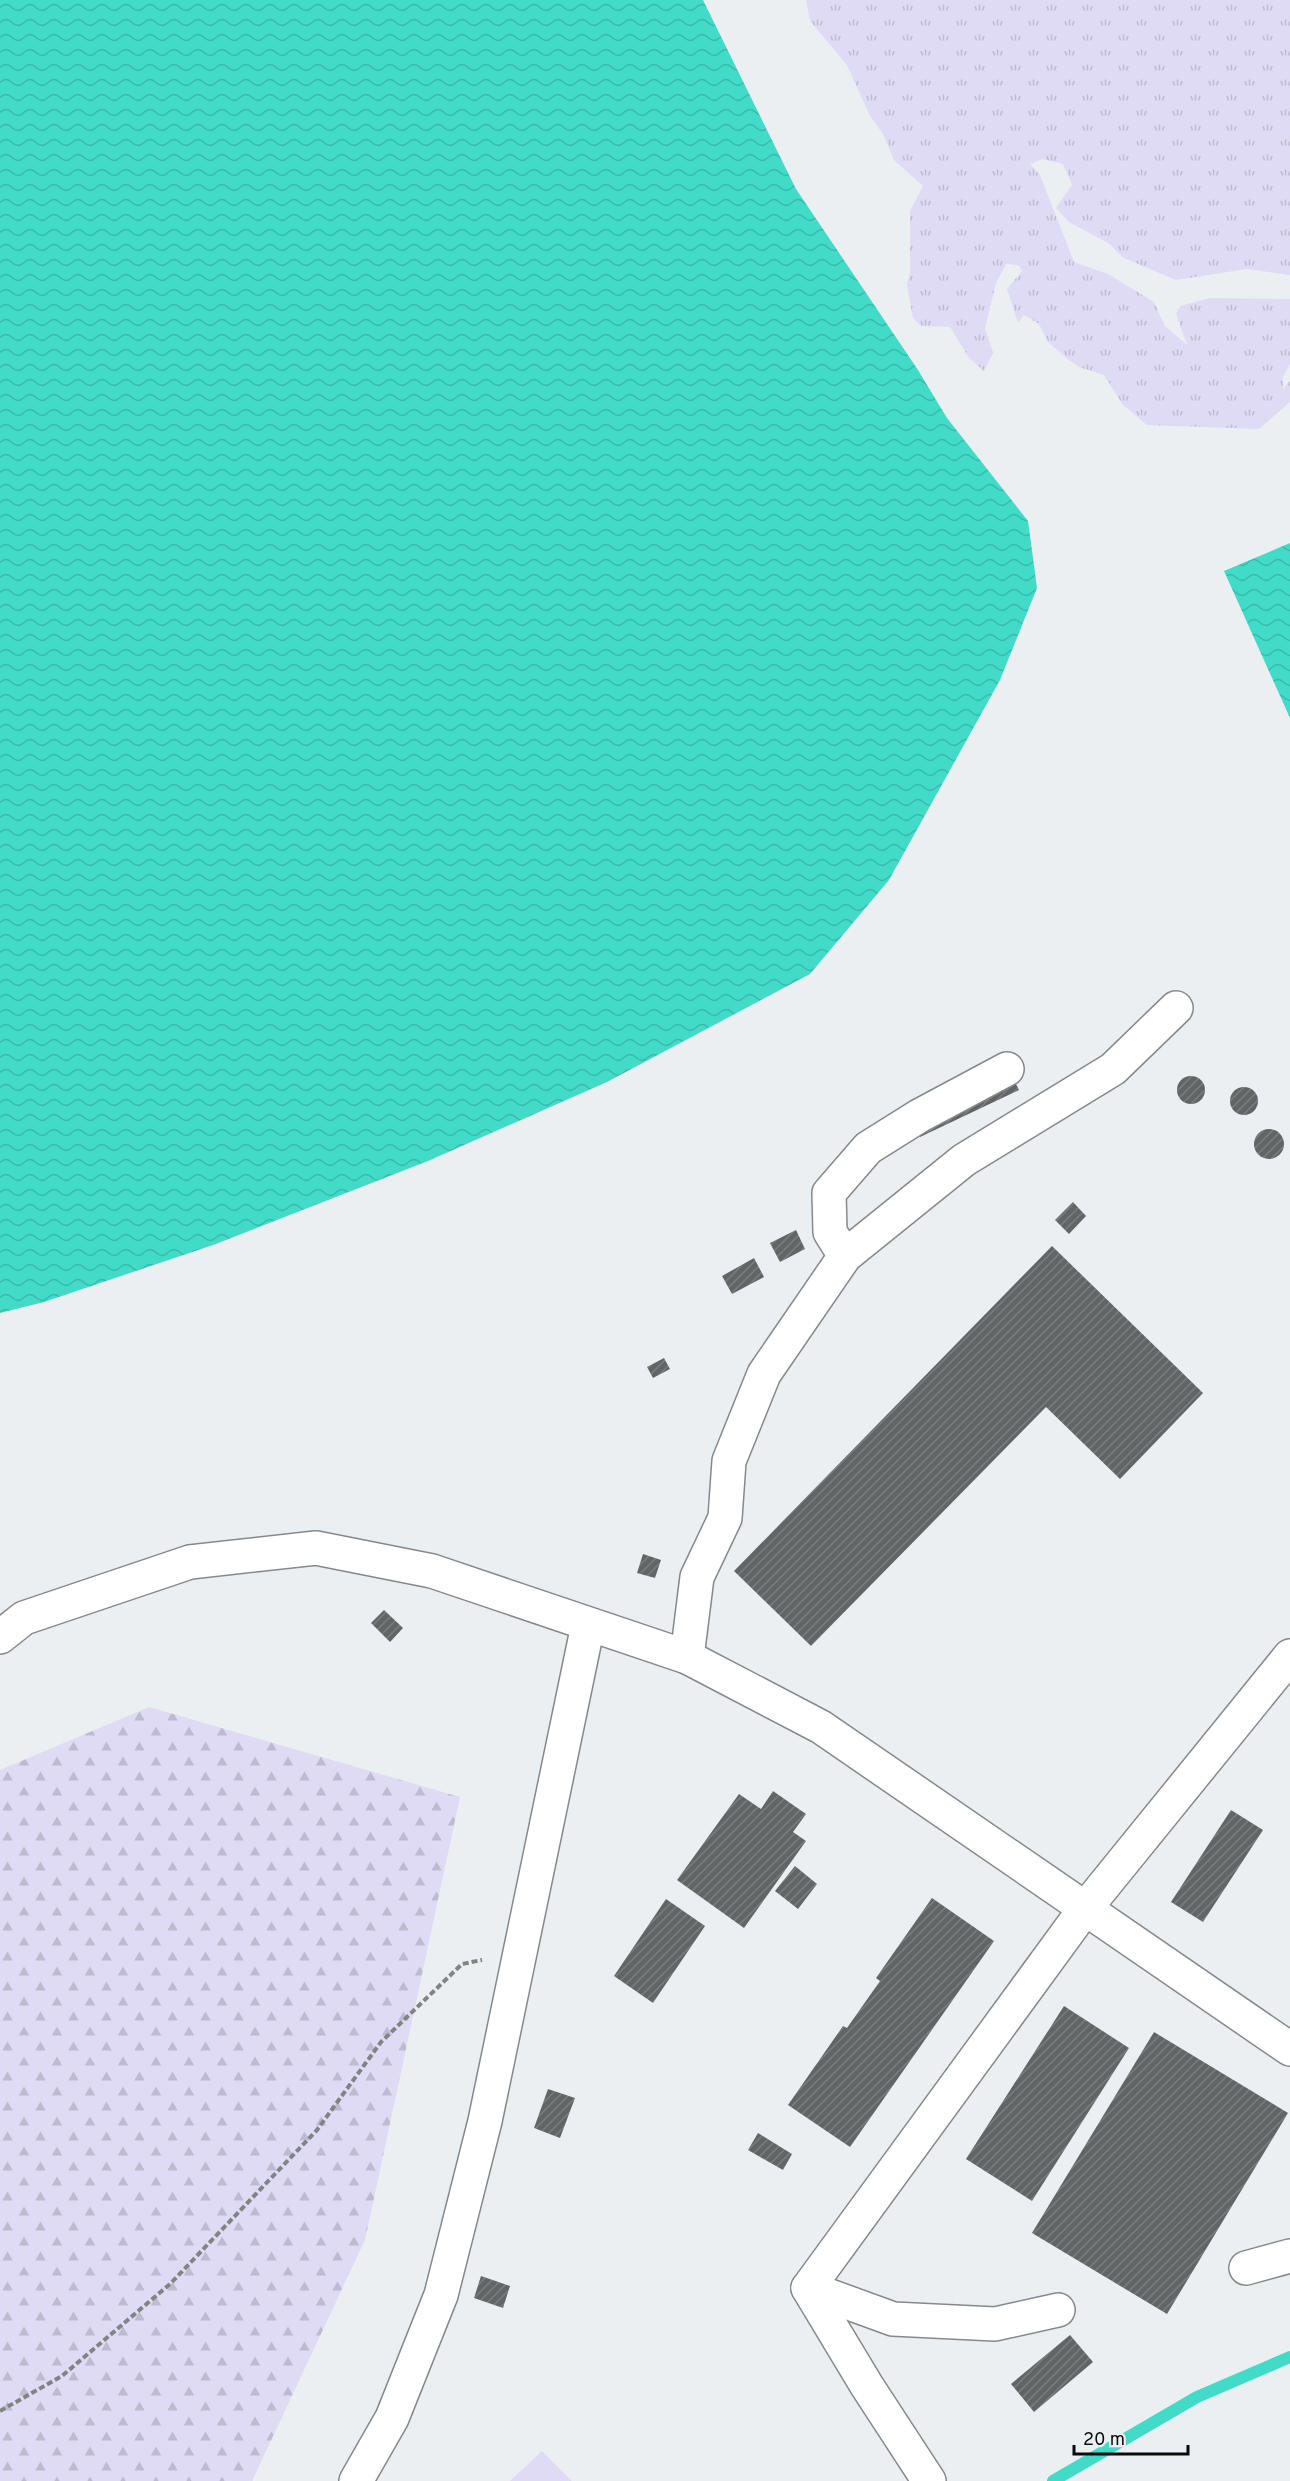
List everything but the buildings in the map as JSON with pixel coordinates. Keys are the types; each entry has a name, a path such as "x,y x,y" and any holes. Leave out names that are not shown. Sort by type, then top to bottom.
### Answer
{"street":[{"path":"687,1657 697,1577 725,1518 729,1461 764,1374 845,1256 964,1160 1113,1069 1176,1008"},
{"path":"845,1256 830,1232 829,1193 868,1148 919,1116 1007,1069"},
{"path":"0,1637 24,1618 189,1562 316,1548 432,1571 687,1657 821,1727 1084,1910 1290,2049"},
{"path":"356,2481 392,2418 441,2295 485,2121 588,1625"},
{"path":"808,2288 1084,1910 1290,1656"},
{"path":"1246,2268 1290,2256"},
{"path":"808,2288 892,2319 994,2324 1058,2310"},
{"path":"808,2288 867,2386 929,2481"}],"path":[{"path":"0,2410 62,2376 170,2284 317,2130 381,2042 462,1964 521,1953"}],"green space":[{"path":"806,0 1290,0 1290,275 1247,269 1176,280 1124,258 1108,243 1069,222 1056,208 1072,185 1063,164 1042,159 1030,164 1040,175 1074,262 1108,274 1154,302 1165,326 1187,345 1176,314 1180,306 1210,298 1290,299 1290,364 1283,377 1283,389 1290,381 1290,402 1259,429 1147,425 1123,405 1104,375 1079,367 1069,360 1048,342 1039,324 1024,315 1018,323 1007,289 1022,271 1018,265 1006,264 996,283 985,328 993,353 984,371 969,358 950,327 921,326 913,318 907,285 910,272 910,211 923,186 894,160 883,134 870,116 847,65 810,21"},
{"path":"149,1707 460,1797 365,2240 252,2481 0,2481 0,1770"},
{"path":"542,2451 572,2481 510,2481"}],"water":[{"path":"0,0 703,0 796,189 918,370 947,418 1028,521 1037,588 1000,680 889,880 810,974 607,1082 428,1161 216,1244 44,1302 0,1313"},
{"path":"1290,543 1290,718 1224,571"}],"waterway":[{"path":"1053,2481 1197,2397 1290,2357"}]}
